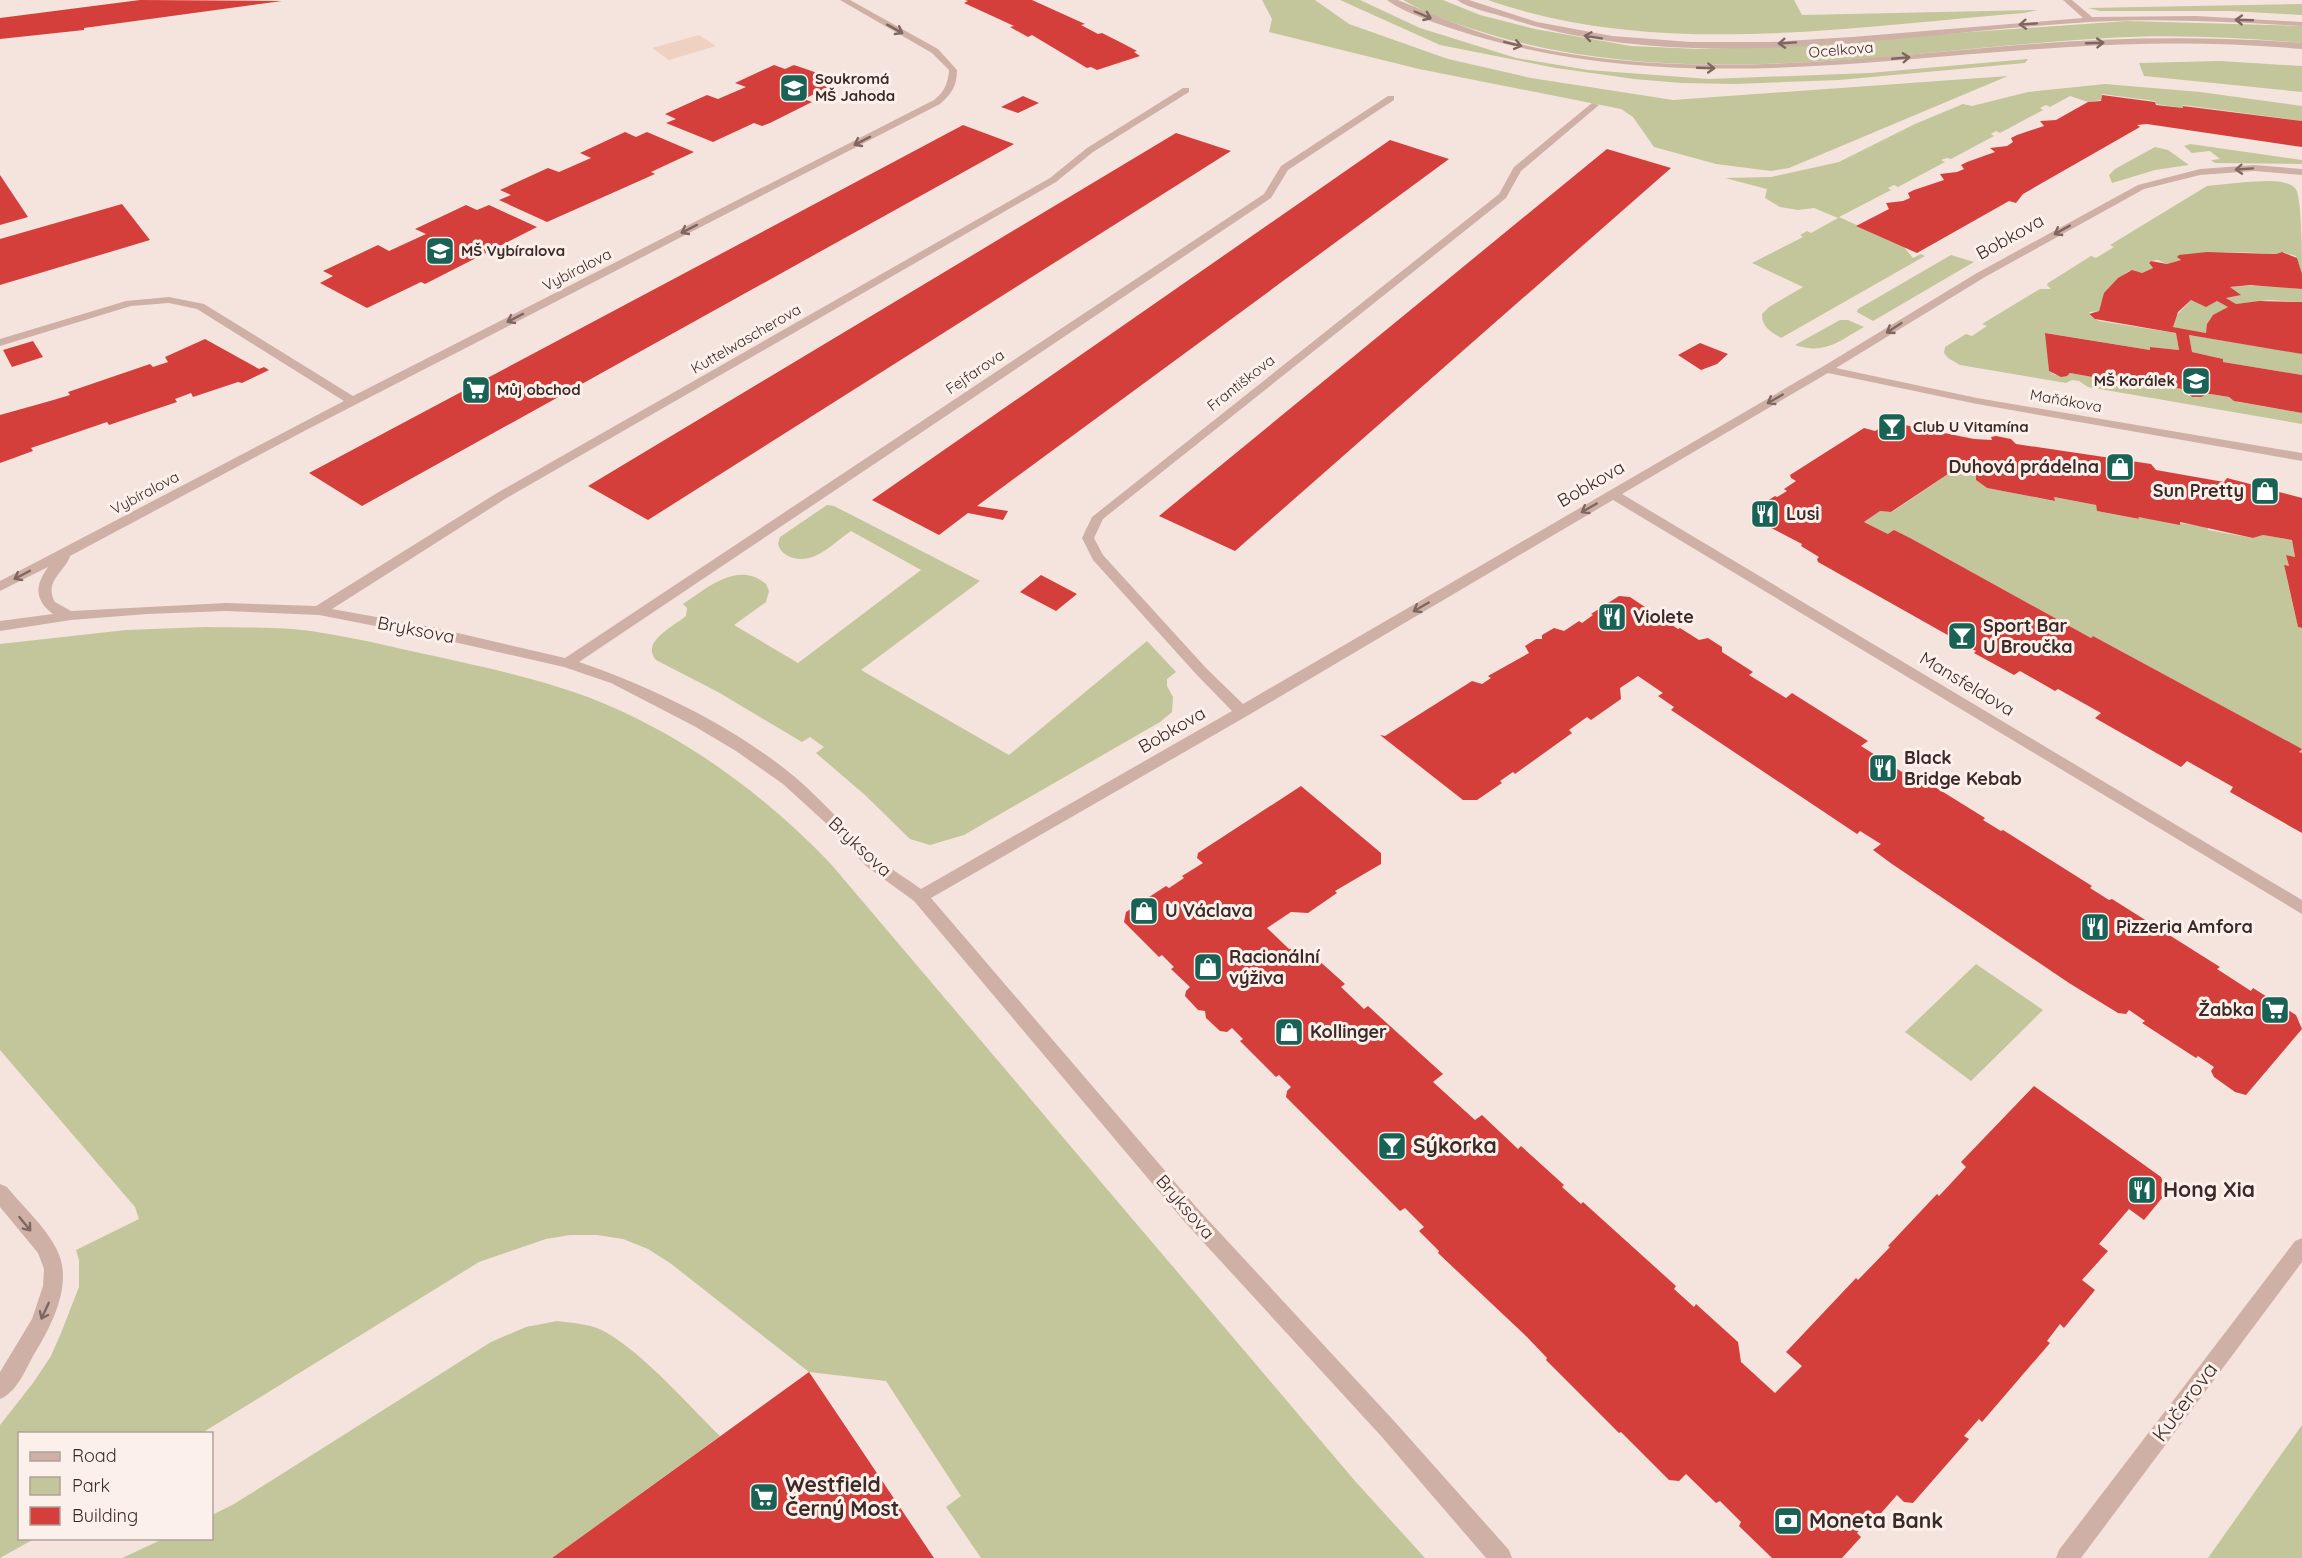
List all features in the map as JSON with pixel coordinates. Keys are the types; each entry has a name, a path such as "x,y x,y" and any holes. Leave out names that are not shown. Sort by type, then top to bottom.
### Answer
{"street":[{"name":"Vybíralova","path":"81,544 354,401 937,102 949,92 953,86 954,70 935,51 844,0"},
{"name":"Ocelkova","path":"1391,0 1448,24 1523,46 1598,60 1677,68 1812,66 2099,42 2207,41 2302,46"},
{"name":"Ocelkova","path":"1461,0 1515,20 1568,33 1623,41 1677,45 1784,43 2090,20 2216,19 2302,24"},
{"path":"2067,0 2090,20"},
{"name":"Kuttelwascherova","path":"319,611 501,496 1053,180 1090,150 1186,90"},
{"name":"Fejfarova","path":"567,663 1268,196 1284,168 1391,98"},
{"name":"Františkova","path":"1242,712 1098,557 1088,538 1098,518 1503,196 1517,169 1595,105"},
{"name":"Bobkova","path":"920,897 1242,712 1826,369 1981,275 2141,187 2200,172 2254,168 2302,172"},
{"path":"0,343 130,303 169,300 200,306 354,401"},
{"name":"Maňákova","path":"1826,369 1977,401 2302,457"},
{"name":"Mansfeldova","path":"1612,494 2302,908"},
{"path":"0,587 81,544"},
{"path":"71,616 58,612 46,603 43,591 52,569 81,544"},
{"name":"Bryksova","path":"0,626 71,616 147,610 226,607 319,611 432,632 567,663 616,680 699,722 741,747 788,780 834,822 872,862 920,897 1190,1214 1388,1429 1501,1558"},
{"path":"0,1193 50,1254 55,1275 49,1306 10,1377 0,1389"},
{"name":"Kučerova","path":"2067,1558 2302,1247"}],"green space":[{"path":"1262,0 1315,0 1349,24 1448,59 1531,78 1673,100 2008,76 1789,168 1771,171 1716,164 1654,147 1633,117 1621,109 1419,69 1269,32 1272,19"},
{"path":"1340,0 1360,0 1420,28 1516,58 1588,70 1709,79 1869,73 2028,59 2025,63 1839,80 1735,84 1634,79 1556,68 1440,45"},
{"path":"1403,0 1443,0 1480,15 1535,29 1631,46 1699,49 1760,47 2127,21 2302,26 2302,43 2155,36 1798,63 1721,65 1644,62 1567,52 1492,35 1435,16"},
{"path":"1488,0 1794,0 1802,15 2038,10 1822,31 1686,34 1618,29 1552,18"},
{"path":"2302,4 2302,15 2230,11 2100,11 2088,8"},
{"path":"2220,61 2302,66 2302,92 2144,76 2139,63"},
{"path":"2105,84 2200,92 2302,106 2302,121 2183,105 2183,108 2156,104 2155,101 2102,94 2101,100 2088,102 2070,96 2050,107 2046,105 2040,108 2043,110 2000,133 1996,131 1991,134 1994,136 1951,159 1941,160 1945,162 1898,187 1894,185 1888,188 1891,190 1839,217 1903,246 1913,258 1921,254 1925,256 1781,338 1765,325 1762,314 1769,307 1803,287 1752,263 1803,237 1800,235 1807,231 1811,233 1838,218 1814,208 1798,210 1780,207 1765,198 1767,189 1725,178 1771,177 1839,162 1915,124 1963,104 1972,106 2028,92"},
{"path":"2190,144 2302,160 2302,164 2215,163 2211,160 2220,159 2210,151 2192,153 2184,146"},
{"path":"2155,147 2168,150 2189,165 2155,170 2112,183 2109,175 2115,169"},
{"path":"2246,182 2279,182 2296,189 2301,217 2302,276 2296,256 2282,252 2276,254 2227,252 2191,254 2179,256 2181,260 2167,264 2158,260 2150,261 2149,264 2153,268 2142,273 2129,271 2118,279 2106,293 2099,311 2090,312 2089,315 2099,321 2176,333 2179,350 2150,347 2150,350 2046,333 2049,371 2055,375 2067,376 2070,373 2153,387 2159,385 2182,389 2189,396 2195,397 2204,396 2204,393 2229,397 2238,402 2302,413 2302,424 2088,387 2079,381 2072,380 2066,383 1960,365 1944,353 1945,347 1966,334 1972,336 1987,326 1982,324 2040,289 2051,289 2048,283 2091,256 2096,258 2114,247 2110,245 2207,186"},
{"path":"1951,255 1974,262 1873,321 1857,312 1858,309"},
{"path":"2259,285 2302,289 2302,302 2269,300 2236,304 2226,298 2240,295 2230,287"},
{"path":"2191,300 2206,306 2217,301 2228,307 2210,319 2206,333 2173,327 2176,316"},
{"path":"1840,320 1848,320 1864,327 1831,345 1806,348 1795,345"},
{"path":"2189,335 2302,353 2302,375 2223,362 2223,359 2192,352"},
{"path":"1957,468 1976,471 1976,480 1987,488 2054,501 2054,497 2096,505 2097,511 2138,519 2138,517 2208,527 2208,530 2253,538 2263,535 2292,540 2295,557 2286,555 2289,566 2284,566 2298,627 2302,628 2302,753 2299,752 2301,749 2093,636 2091,638 1912,539 1888,534 1864,522 1880,511 1892,512"},
{"path":"827,505 834,506 980,581 861,670 1009,755 1147,641 1176,672 1167,679 1167,686 1173,697 1172,712 1160,722 964,835 930,845 910,839 865,795 816,753 824,747 810,737 802,742 718,692 656,660 652,653 652,647 660,635 686,616 687,608 683,604 712,584 734,576 745,575 755,577 766,584 769,591 766,602 734,625 798,663 921,570 851,531 824,551 810,558 793,558 784,553 778,544 780,537"},
{"path":"205,627 279,628 309,631 338,635 476,665 551,685 622,711 687,746 718,767 776,812 830,863 1355,1481 1425,1558 981,1558 946,1507 961,1496 886,1381 809,1372 670,1263 648,1249 623,1239 597,1235 570,1235 546,1239 479,1262 204,1432 18,1432 18,1540 32,1540 0,1558 0,1425 51,1356 61,1333 79,1287 79,1260 76,1250 139,1219 135,1207 0,1050 0,644 126,630"},
{"path":"1976,964 2043,1010 1971,1081 1905,1032"},
{"path":"557,1321 583,1324 607,1333 651,1367 720,1436 552,1558 122,1558 161,1540 213,1540 213,1514 234,1504 491,1342 526,1327"},
{"path":"2302,1425 2302,1558 2208,1558"}],"shaded area":[{"path":"699,35 716,46 669,60 652,48"}],"building":[{"path":"140,0 282,1 84,28 84,30 0,39 0,18"},
{"path":"965,0 1032,0 1085,24 1081,25 1098,34 1102,33 1120,42 1137,51 1134,52 1140,56 1097,70 1087,68 1032,35 1028,37 1010,27 1014,26 964,3 968,1"},
{"path":"774,65 785,69 794,65 841,81 804,99 812,102 770,123 762,126 754,123 713,142 666,123 676,119 665,114 707,95 718,99 746,87 735,83"},
{"path":"2102,95 2155,102 2156,105 2183,108 2183,106 2302,121 2302,147 2147,124 2137,125 2140,127 2023,194 2016,203 2009,201 1917,253 1856,226 1889,209 1886,203 1903,201 1910,198 1908,193 1944,180 1940,174 1964,169 1961,165 1995,152 1990,148 2007,146 2013,142 2011,138 2044,126 2040,121 2056,120 2088,102 2101,101"},
{"path":"1023,96 1039,103 1018,113 1001,107"},
{"path":"963,125 1014,144 362,506 309,473"},
{"path":"625,132 636,137 647,132 694,152 651,172 655,174 547,222 499,200 511,195 500,190 548,168 559,172 591,158 580,153"},
{"path":"1176,133 1231,151 648,520 588,486"},
{"path":"1390,140 1449,159 977,506 1008,511 1003,520 968,513 939,535 872,500"},
{"path":"1607,149 1671,168 1235,551 1159,516"},
{"path":"0,175 28,217 0,225"},
{"path":"122,204 150,240 0,285 0,239"},
{"path":"466,205 477,210 489,205 537,227 425,284 421,282 367,308 320,283 333,276 323,271 378,245 389,251 426,234 415,229"},
{"path":"2207,252 2276,254 2282,252 2297,258 2302,274 2302,289 2251,285 2230,287 2241,295 2226,298 2236,304 2259,301 2302,302 2302,354 2189,335 2192,352 2223,359 2223,362 2302,375 2302,413 2234,401 2229,397 2204,393 2201,397 2192,397 2182,389 2159,385 2149,387 2070,373 2061,377 2049,371 2045,333 2150,350 2150,347 2179,350 2176,333 2095,319 2089,314 2099,311 2104,293 2118,278 2132,270 2142,273 2153,268 2149,263 2151,261 2167,264 2181,260 2177,257","holes":["2191,300 2206,307 2217,301 2228,307 2213,315 2207,324 2206,333 2173,327 2178,312"]},
{"path":"205,339 259,369 264,367 269,370 242,383 238,382 193,397 191,393 175,399 177,402 109,425 107,422 31,448 33,451 0,463 0,415 70,395 68,392 150,364 153,367 168,362 165,357"},
{"path":"33,341 43,357 12,367 3,350"},
{"path":"1700,343 1728,354 1717,364 1701,370 1678,355"},
{"path":"1890,422 1974,439 1992,440 1991,437 1996,436 2011,439 2016,444 2151,464 2156,470 2224,482 2227,478 2270,486 2275,491 2302,498 2302,628 2298,627 2284,565 2289,566 2286,555 2295,557 2292,540 2263,535 2253,538 2180,522 2180,525 2138,517 2139,519 2097,511 2096,505 2054,497 2055,501 1987,488 1976,480 1976,471 1957,468 1891,512 1880,511 1864,522 1888,534 1894,530 1912,539 2091,638 2093,636 2302,749 2299,752 2302,753 2302,833 2230,792 2233,787 2187,761 2181,767 2095,718 2101,713 2058,689 2055,691 2020,671 2014,675 1974,653 1976,651 1818,562 1819,557 1801,546 1802,544 1752,518 1751,511 1787,491 1784,489 1796,481 1790,475 1864,428 1875,431"},
{"path":"1041,575 1077,594 1056,611 1020,592"},
{"path":"1619,596 1630,597 1699,640 1708,638 1722,647 1722,652 1753,672 1749,675 1786,698 1792,693 1868,741 1861,746 1902,772 1906,769 1985,818 1983,820 2003,830 2092,886 2090,888 2109,900 2112,899 2220,967 2217,969 2251,991 2253,988 2296,1015 2302,1029 2246,1095 2235,1092 2214,1077 2211,1071 2214,1067 2142,1023 2145,1021 2129,1010 2126,1014 2118,1013 2069,983 1892,864 1873,850 1881,844 1860,831 1857,834 1671,710 1674,707 1658,696 1663,693 1638,676 1620,688 1621,699 1591,720 1587,717 1569,730 1572,733 1515,774 1513,772 1500,781 1502,783 1477,800 1463,800 1380,735 1385,736 1472,681 1482,684 1491,678 1488,676 1529,653 1525,646 1536,639 1542,639 1542,635 1554,628 1564,631 1579,621 1582,623 1593,615 1591,614"},
{"path":"1301,786 1381,853 1381,864 1335,891 1337,893 1308,913 1291,912 1267,928 1289,949 1307,950 1345,984 1341,987 1364,1009 1368,1006 1443,1074 1433,1082 1475,1120 1482,1115 1518,1149 1521,1146 1564,1185 1562,1187 1581,1204 1583,1202 1676,1286 1674,1289 1694,1307 1696,1304 1738,1342 1741,1362 1775,1393 1802,1366 1786,1352 1856,1278 1858,1280 1890,1247 1888,1246 1937,1194 1939,1196 1953,1181 1966,1167 1961,1162 2034,1086 2161,1177 2167,1192 2144,1220 2129,1209 2099,1244 2108,1251 2082,1280 2095,1290 2064,1328 2060,1324 2047,1341 2050,1343 1982,1422 1979,1419 1964,1436 1969,1439 1913,1503 1904,1502 1897,1495 1875,1520 1871,1516 1857,1533 1861,1537 1842,1558 1772,1558 1739,1526 1741,1522 1720,1501 1716,1503 1686,1474 1679,1481 1669,1480 1621,1432 1619,1433 1546,1360 1547,1358 1527,1337 1438,1253 1439,1251 1419,1231 1424,1227 1405,1208 1400,1211 1286,1097 1291,1087 1279,1075 1276,1077 1240,1041 1243,1039 1232,1028 1227,1032 1220,1031 1206,1018 1205,1011 1198,1010 1185,996 1190,987 1171,969 1174,967 1162,955 1159,957 1124,922 1126,912 1166,886 1169,888 1184,878 1182,876 1203,863 1197,858 1198,853"},
{"name":"Westfield Černý Most","path":"809,1372 934,1558 552,1558 762,1406"}],"place":[{"name":"Soukromá MŠ Jahoda","path":"794,88"},
{"name":"MŠ Vybíralova","path":"440,251"},
{"name":"MŠ Korálek","path":"2196,381"},
{"name":"Můj obchod","path":"476,390"},
{"name":"Club U Vitamína","path":"1892,427"},
{"name":"Duhová prádelna","path":"2120,467"},
{"name":"Sun Pretty","path":"2265,491"},
{"name":"Lusi","path":"1765,514"},
{"name":"Violete","path":"1612,617"},
{"name":"Sport Bar U Broučka","path":"1962,636"},
{"name":"Black Bridge Kebab","path":"1883,768"},
{"name":"U Václava","path":"1144,911"},
{"name":"Pizzeria Amfora","path":"2095,927"},
{"name":"Racionální výživa","path":"1208,967"},
{"name":"Žabka","path":"2275,1010"},
{"name":"Kollinger","path":"1289,1032"},
{"name":"Sýkorka","path":"1392,1146"},
{"name":"Hong Xia","path":"2142,1190"},
{"name":"Westfield Černý Most","path":"764,1497"},
{"name":"Moneta Bank","path":"1788,1521"}]}
